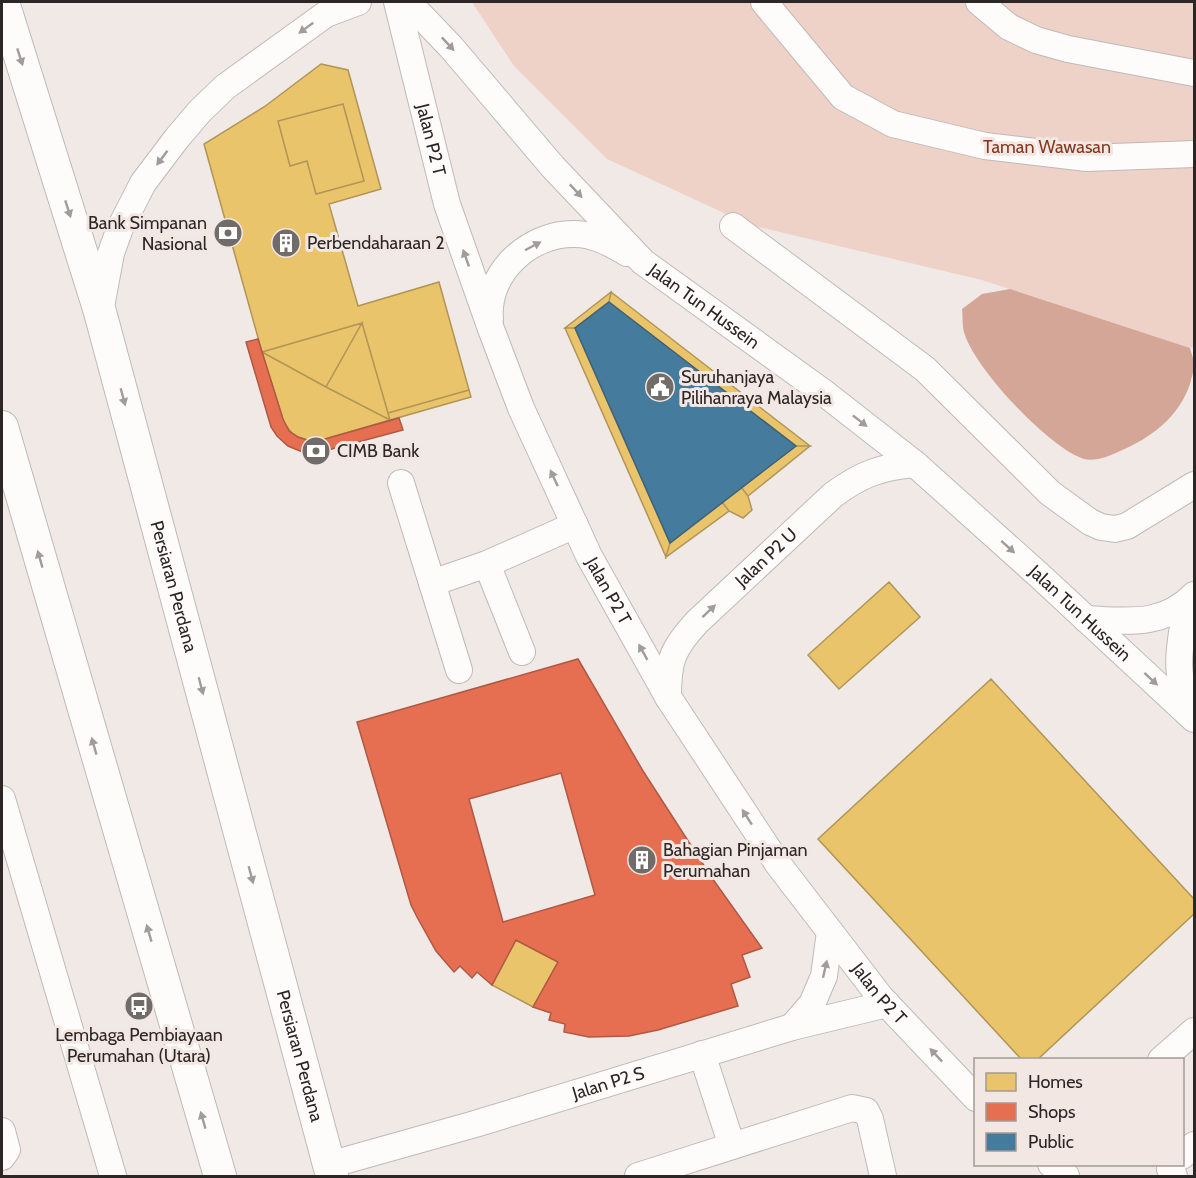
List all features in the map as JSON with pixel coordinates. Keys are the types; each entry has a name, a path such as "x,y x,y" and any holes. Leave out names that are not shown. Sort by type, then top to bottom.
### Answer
{"main road":[{"name":"Persiaran Perdana","path":"3,2 100,312 331,1171"},
{"path":"2,427 220,1176"}],"street":[{"path":"100,312 111,253 120,228 143,183 177,138 225,87 326,14 358,2"},
{"name":"Jalan P2 T","path":"397,2 447,204 521,408 589,556 668,697 778,864 888,1004 974,1097"},
{"name":"Jalan Tun Hussein","path":"408,2 452,47 553,167 643,262 823,392 915,464 1194,719"},
{"path":"764,2 843,97 893,124 985,146 1087,158 1194,154"},
{"path":"979,2 1009,27 1036,40 1068,49 1194,73"},
{"path":"733,226 925,369 1050,493 1090,522 1101,527 1115,529 1127,526 1194,485"},
{"path":"491,328 489,306 496,282 510,262 536,243 551,237 576,234 600,239 643,262"},
{"name":"Jalan P2 U","path":"668,697 668,675 672,654 683,637 705,614 833,495 848,484 888,466 915,464"},
{"path":"401,483 459,670"},
{"path":"432,583 487,564 575,525"},
{"path":"487,564 522,652"},
{"path":"1086,619 1131,621 1165,617 1191,599"},
{"path":"1191,599 1178,668 1188,701 1194,711"},
{"path":"2,799 113,1176"},
{"path":"792,1027 812,1004 824,976 830,932"},
{"name":"Jalan P2 S","path":"331,1171 475,1124 792,1027 888,1004"},
{"path":"1162,1058 1192,1038"},
{"path":"702,1054 732,1146"},
{"path":"638,1176 852,1108 866,1111 884,1176"},
{"path":"2,1131 7,1150 2,1157"},
{"path":"1054,1166 1066,1176"}],"green space":[{"name":"Taman Wawasan","path":"472,2 1194,2 1194,347 1190,348 982,280 750,225 607,159 514,66"}],"shaded area":[{"path":"1010,289 1190,348 1194,370 1179,407 1153,433 1112,455 1088,460 1069,452 1033,424 997,385 970,347 964,332 962,309 982,294"}],"building: Homes":[{"name":"Perbendaharaan 2","path":"321,64 348,70 381,189 329,204 358,306 439,282 469,390 388,413 362,323 262,352 204,144 264,107"},
{"path":"343,104 364,181 316,194 307,161 290,166 278,121"},
{"path":"611,292 810,446 796,446 609,302"},
{"path":"611,292 609,302 575,328 565,328"},
{"path":"362,323 388,413 390,420 326,387"},
{"path":"362,323 326,387 262,352"},
{"path":"565,328 575,328 670,543 666,557"},
{"path":"262,352 390,420 325,439 307,440 298,437 284,423"},
{"path":"469,390 471,397 390,420 388,413"},
{"path":"796,446 810,446 748,496 741,487"},
{"path":"741,487 748,496 752,510 743,518 729,511 722,502"},
{"path":"722,502 729,511 666,557 670,543"},
{"path":"889,582 920,617 839,689 808,655"},
{"path":"991,679 1194,899 1194,914 1039,1058 1020,1058 818,839"},
{"path":"572,683 630,785 736,943 696,934 625,833 579,745 566,706"},
{"path":"572,683 566,706 558,708 554,692 500,709 509,739 422,766 381,738"},
{"path":"554,692 558,708 566,706 579,745 565,749 567,756 519,771 500,709"},
{"path":"381,738 422,766 461,895 478,923 506,950 482,976 458,951 433,912"},
{"path":"509,739 519,771 457,789 422,766"},
{"path":"579,745 609,806 642,859 601,874 565,749"},
{"path":"422,766 457,789 462,804 436,810"},
{"path":"462,804 490,911 473,917 461,895 436,810"},
{"path":"642,859 696,934 675,938 682,972 635,987 607,989 591,987 571,913 609,903 601,874"},
{"path":"696,934 736,943 706,954 675,938"},
{"path":"675,938 706,954 720,995 682,972"},
{"path":"516,940 558,962 533,1007 492,985"},
{"path":"682,972 720,995 625,1021 590,1021 545,1011 555,979 599,989 625,988"}],"building: Shops":[{"path":"258,339 283,419 289,431 298,437 307,440 325,439 399,418 403,430 317,453 305,453 288,446 271,427 246,342"},
{"name":"Bahagian Pinjaman Perumahan","path":"578,659 643,771 712,878 762,948 742,955 750,977 731,984 738,1006 658,1030 629,1036 589,1037 564,1032 565,1024 549,1020 551,1013 533,1007 558,962 516,940 492,985 477,972 472,978 460,966 454,972 436,951 411,905 357,722","holes":["561,773 595,895 503,922 469,799"]}],"building: Public":[{"name":"Suruhanjaya Pilihanraya Malaysia","path":"609,302 796,446 670,543 575,328"}],"place":[{"name":"Bank Simpanan Nasional","path":"228,233"},
{"name":"Perbendaharaan 2","path":"286,243"},
{"name":"Suruhanjaya Pilihanraya Malaysia","path":"660,387"},
{"name":"CIMB Bank","path":"316,451"},
{"name":"Bahagian Pinjaman Perumahan","path":"642,860"},
{"name":"Lembaga Pembiayaan Perumahan (Utara)","path":"139,1006"}]}
